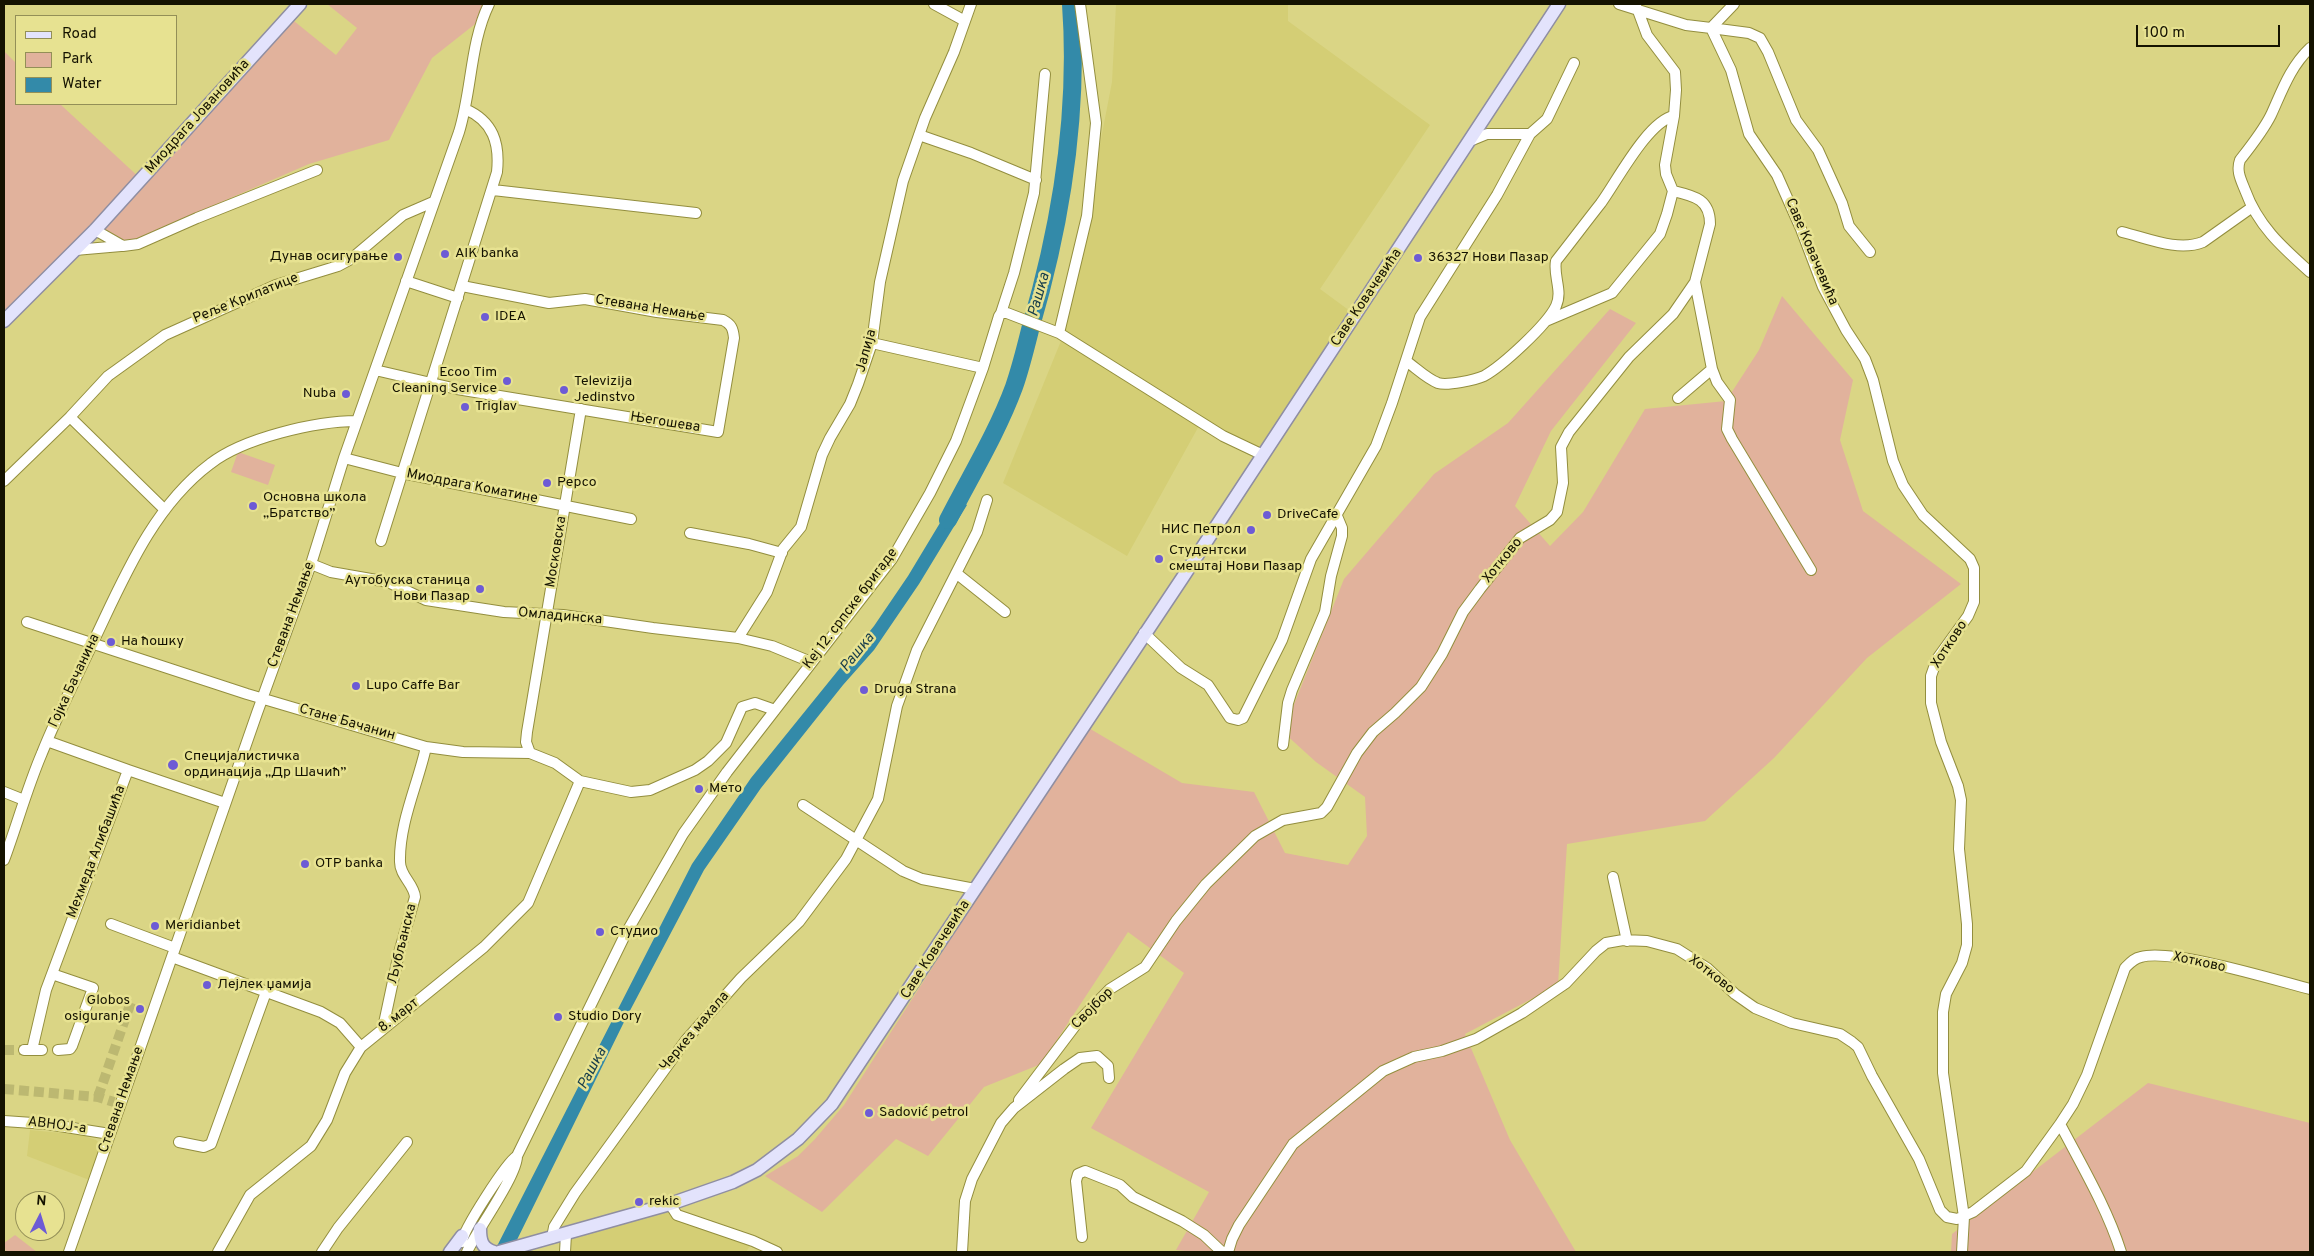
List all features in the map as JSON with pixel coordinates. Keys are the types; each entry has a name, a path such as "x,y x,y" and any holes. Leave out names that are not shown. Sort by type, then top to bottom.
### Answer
{"main road":[{"name":"Миодрага Јовановића","path":"4,321 95,230 300,4"},
{"name":"Саве Ковачевића","path":"499,1252 670,1204 718,1188 758,1170 798,1139 822,1117 859,1066 1559,4"},
{"path":"480,1235 485,1248 494,1252"},
{"path":"450,1252 462,1236"}],"street":[{"name":"Стевана Немање","path":"69,1252 110,1134 117,1103 173,952 311,564 344,458 466,109 480,26 489,4"},
{"path":"934,4 965,21"},
{"name":"Јалија","path":"738,638 768,592 782,553 801,527 822,455 850,404 872,343 880,282 903,181 918,135 971,4"},
{"path":"1059,333 1087,216 1096,123 1080,4"},
{"path":"1619,4 1637,8 1686,25 1749,33 1760,38 1796,120 1818,150 1842,203 1849,226 1870,252"},
{"path":"1711,28 1734,4"},
{"path":"1545,322 1612,292 1660,234 1673,191 1666,174 1665,165 1674,116 1675,72 1647,35 1637,8"},
{"name":"Саве Ковачевића","path":"1711,28 1731,70 1749,134 1777,175 1798,221 1823,287 1846,330 1865,359 1873,380 1893,461 1903,485 1923,515 1970,559 1975,575 1974,602"},
{"path":"2310,48 2293,68 2280,91 2271,115 2240,160 2238,168 2239,176 2251,208 2263,227 2280,246 2310,272"},
{"path":"1144,633 1181,668 1208,685 1230,718 1238,720 1242,718 1282,640 1311,559 1376,446 1420,317 1497,195 1530,134 1547,118 1574,63"},
{"path":"918,135 971,153 1036,180 1045,74"},
{"path":"381,541 493,190 498,163 495,140 480,116 466,109"},
{"path":"1406,361 1439,383 1464,382 1484,376 1512,354 1545,322 1556,306 1559,294 1556,261 1602,201 1644,139 1666,117 1674,116"},
{"path":"1470,141 1487,134 1530,134"},
{"path":"75,250 123,246 146,241 197,218 316,170"},
{"name":"Кеј 12. српске бригаде","path":"467,1252 480,1235 517,1162 517,1156 604,976 665,862 700,809 892,558 930,493 956,441 983,368 996,321 1002,313 1018,259 1036,180"},
{"path":"493,190 696,213"},
{"path":"1673,191 1694,197 1707,206 1710,224 1696,282 1712,369 1717,382 1730,400 1727,429 1810,570"},
{"name":"Реље Крилатице","path":"4,480 70,417 108,376 172,331 228,308 276,284 345,262 403,215 433,202"},
{"path":"2122,232 2174,245 2195,245 2203,242 2251,208"},
{"path":"95,230 123,246"},
{"path":"406,281 458,298"},
{"name":"Хотково","path":"1236,855 1255,836 1282,820 1321,813 1328,807 1357,752 1373,732 1395,714 1420,687 1442,654 1463,612 1520,538 1550,520 1557,512 1562,483 1561,447 1569,432 1629,358 1672,314 1696,282"},
{"name":"Стевана Немање","path":"462,286 549,303 584,299 657,312 723,320 729,323 733,328 734,338 718,432"},
{"path":"1002,313 1059,333 1223,436 1263,455"},
{"path":"872,343 983,368"},
{"path":"1678,398 1712,369"},
{"name":"Његошева","path":"375,370 432,383 718,432"},
{"name":"Московска","path":"530,753 526,742 527,732 581,409"},
{"path":"70,417 165,510"},
{"name":"Гојка Бачанина","path":"4,860 46,741 132,562 165,510 186,484 202,470 234,448 278,434 340,422 358,421"},
{"name":"Миодрага Коматине","path":"344,458 402,473 631,519"},
{"name":"Черкез махала","path":"552,1238 554,1227 575,1193 686,1040 741,978 799,922 846,859 878,799 897,706 917,650 976,532 986,500"},
{"path":"1283,745 1288,703 1292,690 1325,612 1331,576 1342,536 1342,528 1337,516"},
{"path":"690,533 748,544 782,553"},
{"name":"Омладинска","path":"311,564 332,572 388,582 426,600 504,612 547,614 738,638 772,646 811,662"},
{"path":"956,573 1005,612"},
{"name":"Хотково","path":"1962,1252 1964,1217 1943,1073 1943,1012 1946,994 1962,963 1967,945 1967,924 1959,849 1961,800 1958,786 1941,742 1931,703 1931,676 1937,659 1968,616 1974,602"},
{"name":"Стане Бачанин","path":"26,622 262,699 352,723 426,746 463,752 530,753 561,766 580,781 640,793 702,766 722,750 742,708 755,703 775,710"},
{"path":"46,741 128,770"},
{"name":"Љубљанска","path":"383,1028 399,953 415,897 413,889 401,869 400,854 410,804 426,746"},
{"name":"Мехмеда Алибашића","path":"33,1050 52,974 128,770 225,803"},
{"name":"8. март","path":"218,1252 250,1195 311,1146 327,1120 345,1073 361,1048 484,947 528,903 580,781"},
{"path":"4,792 24,800"},
{"path":"803,805 903,871 922,879 975,889"},
{"name":"Својбор","path":"1020,1104 1019,1100 1078,1022 1110,989 1145,967 1176,921 1206,884 1236,855"},
{"path":"1613,877 1627,941"},
{"path":"111,924 266,992 321,1012 340,1023 361,1048"},
{"name":"Хотково","path":"1228,1252 1232,1238 1254,1200 1293,1144 1383,1071 1414,1057 1442,1051 1476,1038 1522,1013 1566,983 1596,951 1606,944 1646,941 1677,949 1707,968 1734,994 1756,1008 1792,1023 1840,1034 1852,1042 1858,1047 1872,1076 1919,1158 1940,1210 1947,1217 1957,1219 1973,1212 2026,1172 2060,1124 2073,1104 2087,1075 2125,968 2132,961 2141,956 2164,955 2310,989"},
{"path":"52,974 93,988 72,1046 70,1049 58,1050"},
{"path":"179,1142 209,1147 213,1141 266,992"},
{"name":"Својбор","path":"962,1252 964,1209 972,1179 1001,1123 1020,1104 1080,1058 1097,1056 1108,1066 1109,1078"},
{"name":"АВНОЈ-а","path":"4,1121 47,1124 110,1134"},
{"path":"2060,1124 2087,1175 2121,1252"},
{"path":"323,1251 338,1228 407,1142"},
{"name":"Кеј 12. српске бригаде","path":"462,1236 511,1159 517,1156"},
{"path":"1082,1237 1076,1181 1078,1174 1085,1171 1120,1185 1133,1196 1182,1221 1204,1235 1222,1252"},
{"path":"670,1204 677,1215 753,1241 777,1252"},
{"path":"565,1252 566,1234"},
{"path":"462,1236 463,1252"}],"shaded area":[{"path":"1116,4 1288,4 1288,21 1430,125 1320,289 1350,311 1258,451 1200,424 1127,556 1003,483 1063,336 1112,82"},
{"path":"30,1130 82,1135 96,1140 104,1148 92,1181 27,1156"},
{"path":"670,1204 677,1215 753,1241 746,1252 565,1252 566,1234"}],"green space":[{"path":"327,4 489,4 484,17 432,58 389,140 309,164 136,239 124,240 95,230 4,321 4,51 15,62 15,105 61,105 142,180 289,17 336,55 357,28"},
{"path":"1782,296 1853,380 1840,440 1863,511 1961,584 1867,658 1774,758 1705,821 1567,844 1558,985 1465,1034 1510,1140 1576,1252 1195,1252 1176,1250 1209,1192 1091,1128 1184,973 1128,932 1041,1064 984,1087 928,1156 896,1139 822,1212 765,1176 798,1156 844,1105 1087,727 1182,783 1254,792 1285,853 1348,865 1367,836 1365,797 1316,762 1283,732 1344,579 1434,474 1508,423 1610,309 1636,323 1551,431 1515,506 1550,546 1583,512 1645,409 1726,401 1759,350"},
{"path":"238,452 275,465 268,485 231,472"},
{"path":"2148,1083 2310,1123 2310,1252 1951,1252 1952,1234"},
{"path":"15,1235 15,1241 23,1241 37,1252 6,1252 4,1243"}],"water":[{"path":"955,498 967,505 919,584 874,650 843,685 761,788 704,870 624,1022 511,1252 494,1252 692,864 751,778 874,626 908,576"}],"waterway":[{"name":"Рашка","path":"948,520 991,438 1014,387 1042,286 1066,167 1072,86 1071,4"}],"tunnel":[{"path":"98,1097 132,999"},
{"path":"4,1050 24,1050"},
{"path":"4,1089 98,1097 114,1102"}],"place":[{"name":"AIK banka","path":"445,254"},
{"name":"Дунав осигурање","path":"398,257"},
{"name":"36327 Нови Пазар","path":"1418,258"},
{"name":"IDEA","path":"485,317"},
{"name":"Ecoo Tim Cleaning Service","path":"507,381"},
{"name":"Televizija Jedinstvo","path":"564,390"},
{"name":"Nuba","path":"346,394"},
{"name":"Triglav","path":"465,407"},
{"name":"Pepco","path":"547,483"},
{"name":"Основна школа „Братство”","path":"253,506"},
{"name":"DriveCafe","path":"1267,515"},
{"name":"НИС Петрол","path":"1251,530"},
{"name":"Студентски смештај Нови Пазар","path":"1159,559"},
{"name":"Аутобуска станица Нови Пазар","path":"480,589"},
{"name":"На ћошку","path":"111,642"},
{"name":"Lupo Caffe Bar","path":"356,686"},
{"name":"Druga Strana","path":"864,690"},
{"name":"Специјалистичка ординација „Др Шачић”","path":"173,765"},
{"name":"Мето","path":"699,789"},
{"name":"OTP banka","path":"305,864"},
{"name":"Meridianbet","path":"155,926"},
{"name":"Студио","path":"600,932"},
{"name":"Лејлек џамија","path":"207,985"},
{"name":"Globos osiguranje","path":"140,1009"},
{"name":"Studio Dory","path":"558,1017"},
{"name":"Sadović petrol","path":"869,1113"},
{"name":"rekic","path":"639,1202"}]}
